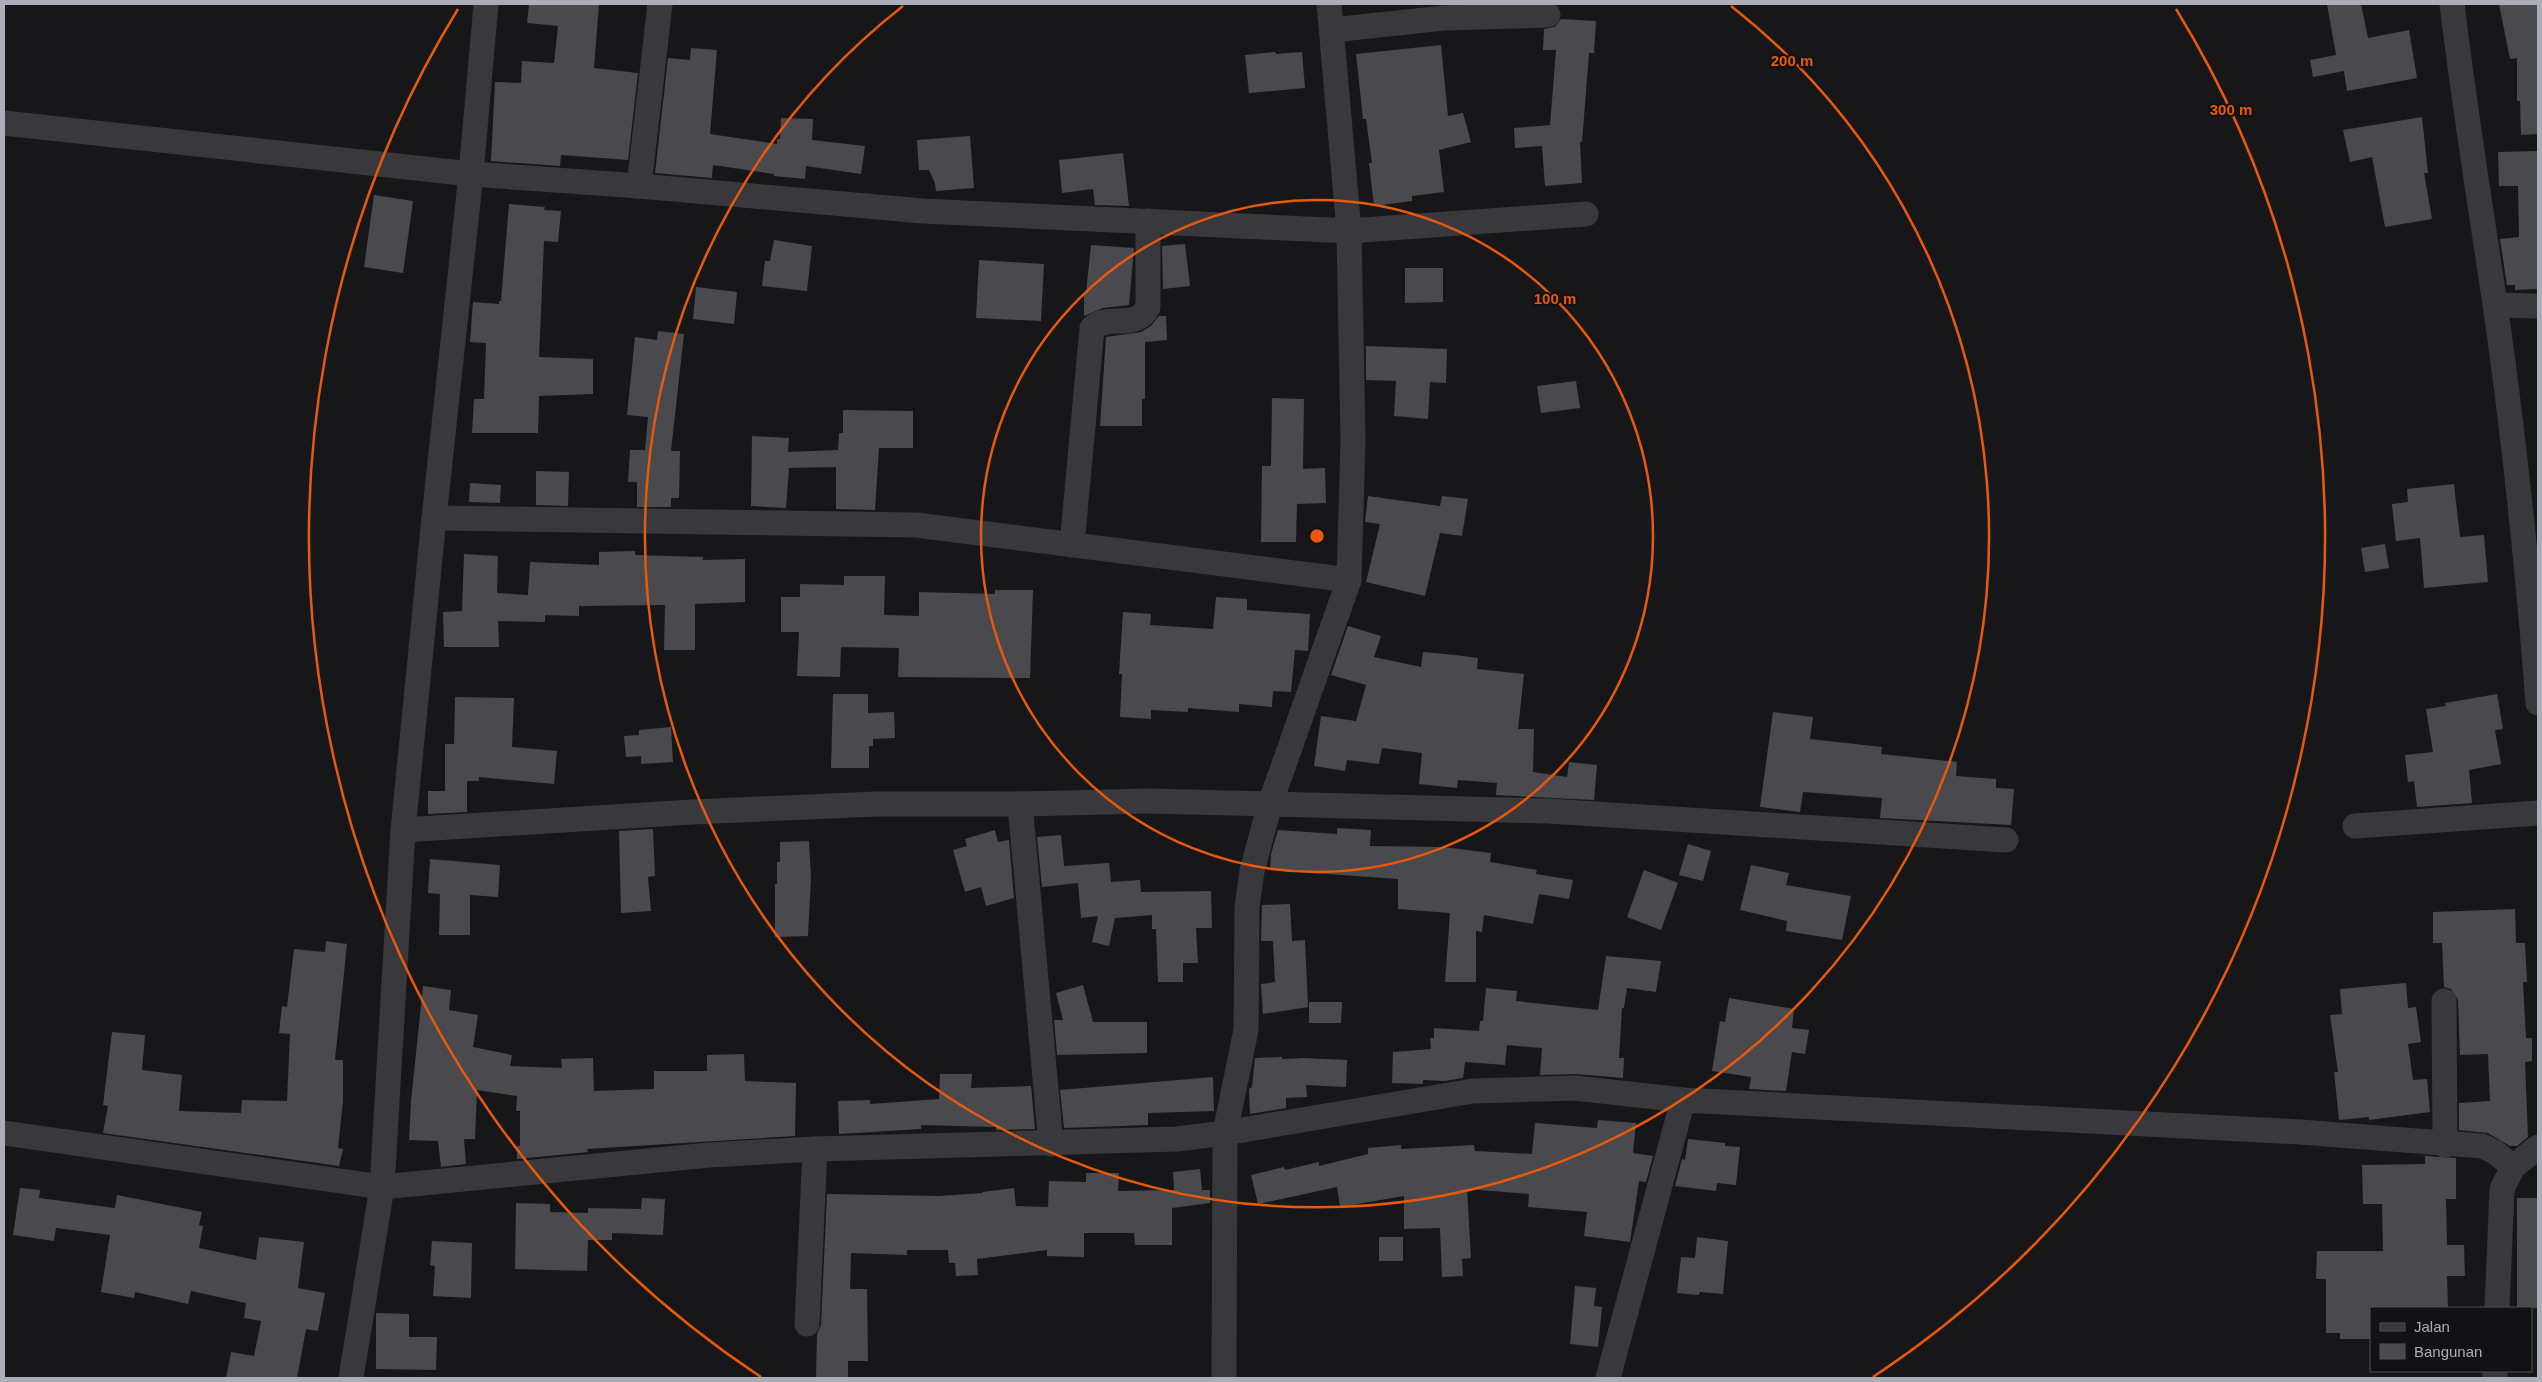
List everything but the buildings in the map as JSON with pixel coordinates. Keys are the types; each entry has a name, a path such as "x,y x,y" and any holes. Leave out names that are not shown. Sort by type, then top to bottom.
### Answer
{"street":[{"path":"351,1378 382,1187 403,830 471,174 486,4"},
{"path":"639,186 660,4"},
{"path":"1224,1378 1225,1133 1246,1030 1247,907 1252,871 1270,804 1348,580 1354,440 1349,231 1329,4"},
{"path":"2452,4 2467,123 2495,305 2530,600 2538,703"},
{"path":"1332,30 1444,18 1548,15"},
{"path":"4,122 471,174 923,210 1349,231 1586,214"},
{"path":"1072,545 1092,328 1102,322 1141,318 1145,312 1148,306 1148,221"},
{"path":"2495,305 2538,306"},
{"path":"434,518 916,525 1348,580"},
{"path":"403,830 692,812 876,804 1020,804 1149,801 1548,811 2006,840"},
{"path":"1020,804 1051,1144"},
{"path":"2355,826 2538,813"},
{"path":"2444,1002 2445,1145"},
{"path":"4,1133 382,1187 710,1155 815,1149 1051,1144 1177,1139 1225,1133 1473,1091 1576,1088 1683,1100 2300,1132 2445,1145 2482,1146 2495,1152 2512,1167"},
{"path":"1608,1378 1683,1100"},
{"path":"2498,1307 2502,1189 2512,1167 2538,1147"},
{"path":"807,1324 815,1149"}]}
